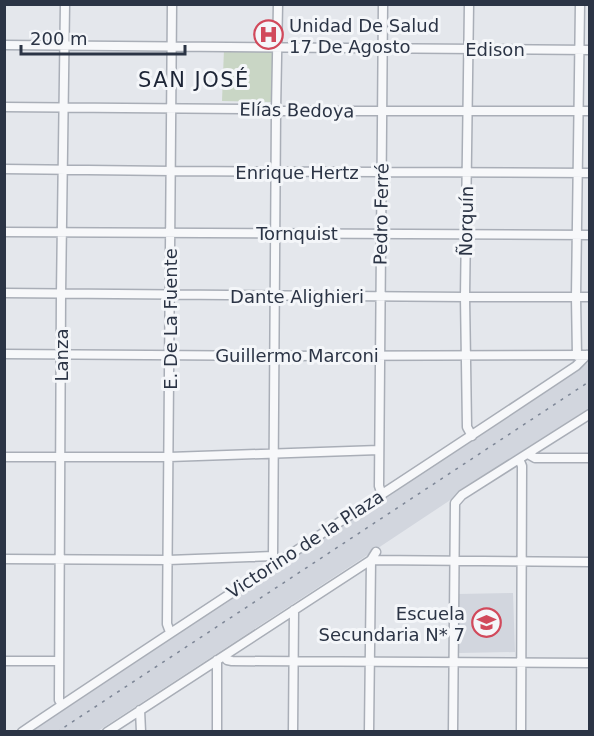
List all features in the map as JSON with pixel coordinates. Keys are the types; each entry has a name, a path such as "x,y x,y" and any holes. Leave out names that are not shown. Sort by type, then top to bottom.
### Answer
{"street":[{"name":"Lanza","path":"62,705 59,661 65,4"},
{"name":"E. De La Fuente","path":"170,632 168,560 172,4"},
{"path":"4,559 274,560 278,4"},
{"name":"Pedro Ferré","path":"382,495 379,486 379,450 383,4"},
{"name":"Ñorquín","path":"469,4 465,356 466,427 471,436"},
{"path":"577,356 579,111 585,50 580,4"},
{"name":"Edison","path":"4,45 585,50"},
{"name":"Elías Bedoya","path":"4,107 276,111 590,111"},
{"name":"Enrique Hertz","path":"4,169 590,173"},
{"name":"Tornquist","path":"4,232 590,235"},
{"name":"Dante Alighieri","path":"4,293 590,297"},
{"name":"Guillermo Marconi","path":"4,354 588,355"},
{"name":"Victorino de la Plaza","path":"22,732 274,560 382,495 576,366 588,355"},
{"path":"453,732 454,506 457,499 590,414"},
{"path":"4,457 169,457 379,450"},
{"path":"524,456 590,458"},
{"path":"521,732 522,466 524,456"},
{"path":"107,732 371,560 376,552"},
{"path":"371,560 590,561"},
{"path":"369,732 371,560"},
{"path":"293,732 294,610"},
{"path":"220,658 232,661 293,662 590,663"},
{"path":"217,732 220,658"},
{"path":"4,660 59,661"},
{"path":"140,710 141,732"}],"shaded area":[{"path":"589,362 589,408 360,560 98,731 29,732"},
{"name":"Escuela Secundaria N* 7","path":"513,593 515,652 459,653 458,594"}],"green space":[{"path":"224,49 275,50 273,102 222,101"}],"railway":[{"path":"57,732 590,381"}],"place":[{"name":"Unidad De Salud 17 De Agosto","path":"268,35"},
{"name":"Escuela Secundaria N* 7","path":"486,623"}],"district":[{"name":"SAN JOSÉ","path":"194,80"}]}
